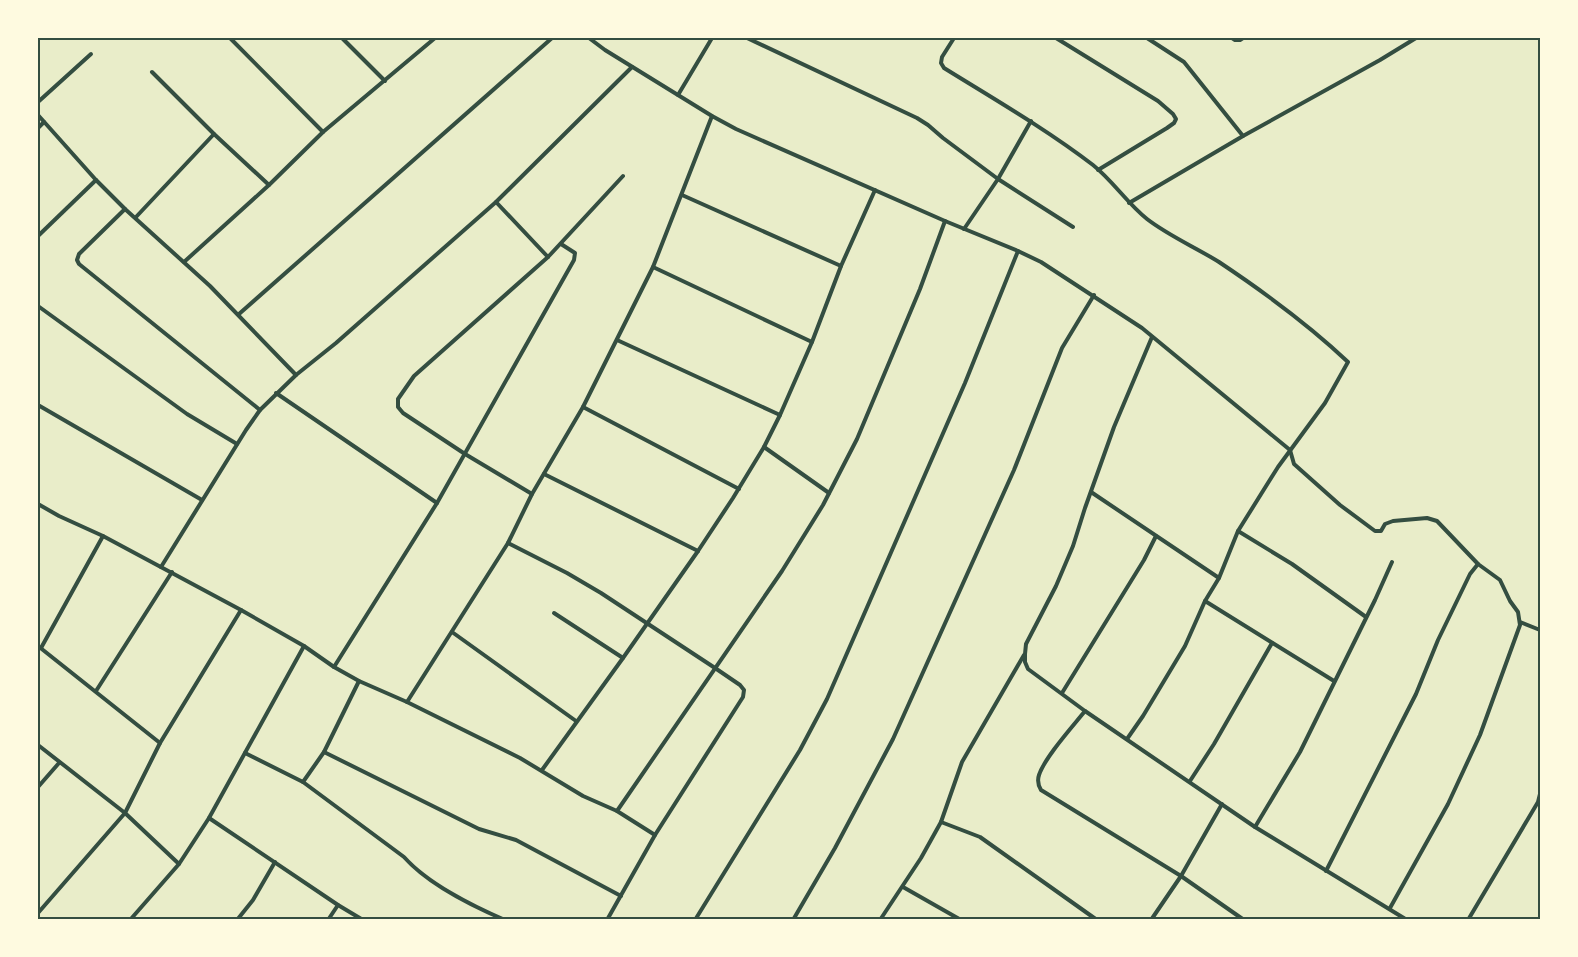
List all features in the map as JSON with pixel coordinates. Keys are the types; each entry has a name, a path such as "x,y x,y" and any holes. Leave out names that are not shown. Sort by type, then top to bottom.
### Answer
{"street":[{"path":"230,38 323,132"},
{"path":"342,38 385,81"},
{"path":"184,262 269,185 323,132 435,38"},
{"path":"239,314 552,38"},
{"path":"589,38 632,67 736,129 945,221 1018,250 1041,262 1124,315 1152,337 1290,450 1294,464 1340,505 1375,531 1381,531 1385,524 1393,521 1427,518 1437,522 1478,564 1500,580 1510,601 1518,612 1520,622 1476,743 1448,804 1390,908"},
{"path":"678,95 712,38"},
{"path":"747,38 918,118 998,179 1073,227"},
{"path":"954,38 942,57 941,63 944,68 1031,121 1098,170 1147,219 1168,234 1192,246 1255,285 1330,345 1348,362 1325,403 1290,450 1238,531 1219,578 1205,601 1184,646 1143,716 1127,739"},
{"path":"1056,38 1158,101 1176,119 1167,128 1098,170"},
{"path":"1147,38 1184,62 1244,136"},
{"path":"1232,38 1235,40 1243,38"},
{"path":"1129,203 1416,38"},
{"path":"38,102 91,54"},
{"path":"161,567 260,410 296,375 336,344 496,202 632,67"},
{"path":"152,72 214,134 269,185"},
{"path":"38,115 96,180 239,314 296,375"},
{"path":"407,702 508,543 532,494 583,407 618,340 653,267 712,116"},
{"path":"964,229 998,179 1031,121"},
{"path":"38,128 44,122"},
{"path":"136,217 214,134"},
{"path":"532,494 465,454 403,413 398,407 398,399 414,376 548,257 623,176"},
{"path":"38,236 96,180"},
{"path":"542,770 698,552 764,448 780,416 812,342 841,266 876,190"},
{"path":"682,195 841,266"},
{"path":"496,202 548,257"},
{"path":"125,209 79,254 77,260 79,264 260,410"},
{"path":"617,811 782,571 830,493 860,430 920,289 945,221"},
{"path":"334,667 437,503 576,257 575,253 561,244"},
{"path":"695,920 800,750 827,699 964,383 1018,250"},
{"path":"653,267 812,342"},
{"path":"792,920 835,848 893,739 1014,470 1062,348 1094,295"},
{"path":"38,306 187,414 238,444"},
{"path":"1152,337 1114,427 1073,546 1056,586 1026,644 1024,654 1028,669 1085,711 1255,827 1407,920"},
{"path":"618,340 780,416"},
{"path":"276,394 437,503"},
{"path":"38,405 202,500"},
{"path":"583,407 739,489"},
{"path":"764,448 830,493"},
{"path":"544,474 698,552"},
{"path":"1091,492 1219,578"},
{"path":"38,504 172,572 304,646 334,667 360,681 407,702 542,770 583,796 617,811 655,835"},
{"path":"1238,531 1292,564 1366,617"},
{"path":"103,536 39,647 96,690 160,743"},
{"path":"1062,693 1144,560 1156,536"},
{"path":"508,543 567,572 715,668 740,685 744,690 743,697 655,835 607,920"},
{"path":"1255,827 1300,752 1392,562"},
{"path":"1326,871 1416,694 1438,640 1470,574 1478,564"},
{"path":"96,690 172,572"},
{"path":"1205,601 1334,681"},
{"path":"38,913 125,812 160,743 240,610"},
{"path":"554,613 623,658"},
{"path":"1520,622 1540,630"},
{"path":"452,632 576,721"},
{"path":"1190,781 1272,643"},
{"path":"130,920 179,864 209,818 304,646"},
{"path":"880,920 903,887 941,822 962,762 1024,654"},
{"path":"304,782 324,752 360,681"},
{"path":"1085,711 1045,764 1039,775 1038,783 1041,790 1181,876 1244,920"},
{"path":"38,745 125,812 179,864"},
{"path":"324,752 479,829 516,840 621,896"},
{"path":"245,753 304,782 404,857 414,869 473,906 505,920"},
{"path":"38,787 59,763"},
{"path":"1468,920 1538,802 1540,794"},
{"path":"1152,920 1181,876 1222,804"},
{"path":"209,818 363,920"},
{"path":"941,822 980,837 1097,920"},
{"path":"238,920 253,900 275,862"},
{"path":"903,887 961,920"},
{"path":"328,920 338,905"}]}
